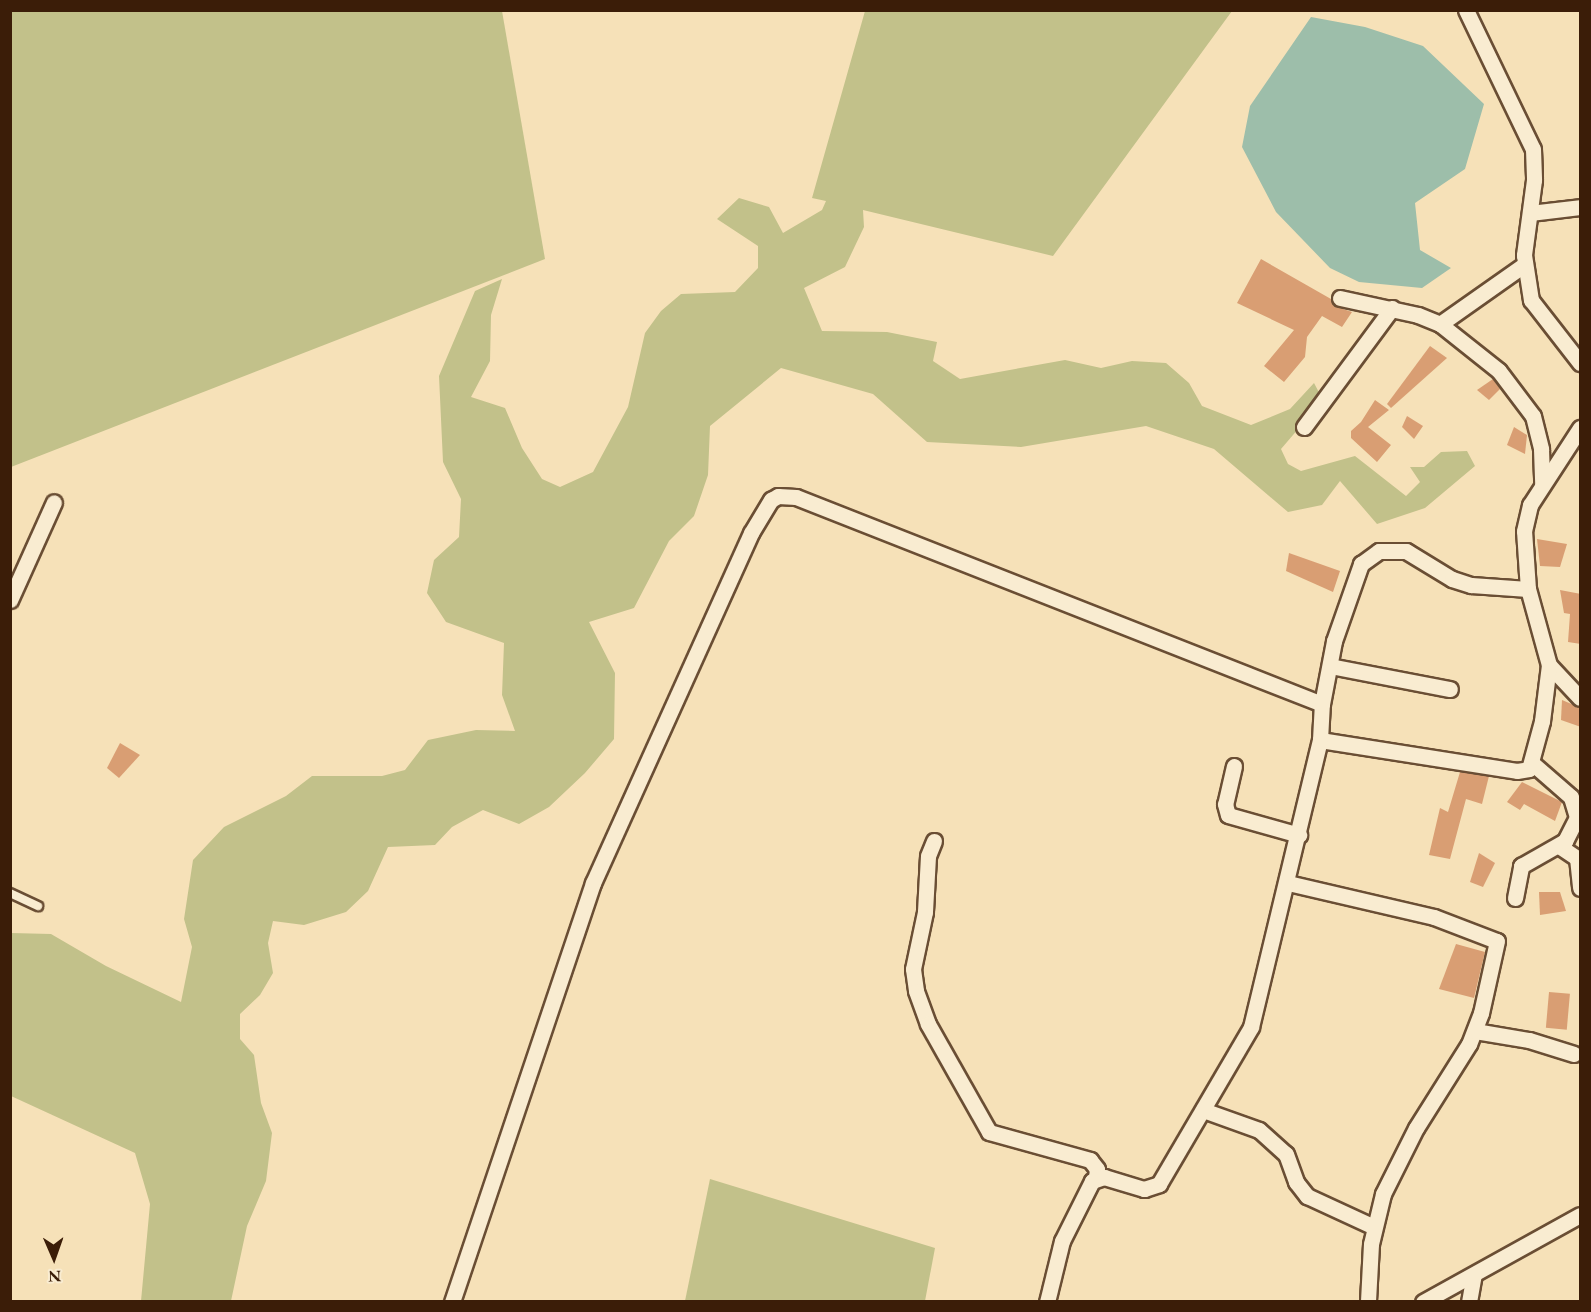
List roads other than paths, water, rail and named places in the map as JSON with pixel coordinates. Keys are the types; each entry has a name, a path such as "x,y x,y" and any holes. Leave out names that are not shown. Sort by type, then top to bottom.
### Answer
{"street":[{"path":"1466,10 1533,149 1525,264 1531,300 1581,363"},
{"path":"1530,213 1581,207"},
{"path":"1440,324 1525,264"},
{"path":"1340,298 1392,308 1440,324 1499,370 1520,395 1539,433 1542,485"},
{"path":"1304,427 1392,308"},
{"path":"1320,740 1516,771 1529,769 1533,764 1549,665 1528,589 1524,531 1530,505 1581,428"},
{"path":"452,1302 593,883 751,533 771,500 778,496 795,497 1322,705"},
{"path":"10,600 54,502"},
{"path":"1096,1177 1153,1189 1203,1110 1251,1027 1288,883 1320,740 1322,705 1330,666 1352,583 1361,564 1379,551 1406,551 1452,579 1471,585 1528,589"},
{"path":"1549,665 1581,698"},
{"path":"1330,666 1450,688"},
{"path":"1515,898 1521,866 1558,846 1573,829 1576,807 1560,784 1533,764"},
{"path":"1234,766 1225,804 1228,815 1299,835"},
{"path":"934,840 927,863 925,912 914,969 916,991 928,1024 990,1132 1010,1141 1090,1160 1097,1169 1096,1177 1070,1221 1047,1302"},
{"path":"1558,846 1577,858 1581,888"},
{"path":"1288,883 1398,907 1497,940 1497,951 1475,1031 1393,1169 1374,1227 1368,1302"},
{"path":"1475,1031 1529,1040 1574,1054"},
{"path":"1203,1110 1259,1130 1286,1154 1296,1182 1307,1196 1374,1227"},
{"path":"1423,1302 1581,1215"},
{"path":"1469,1302 1474,1275"}],"lane":[{"path":"10,893 38,906"}]}
